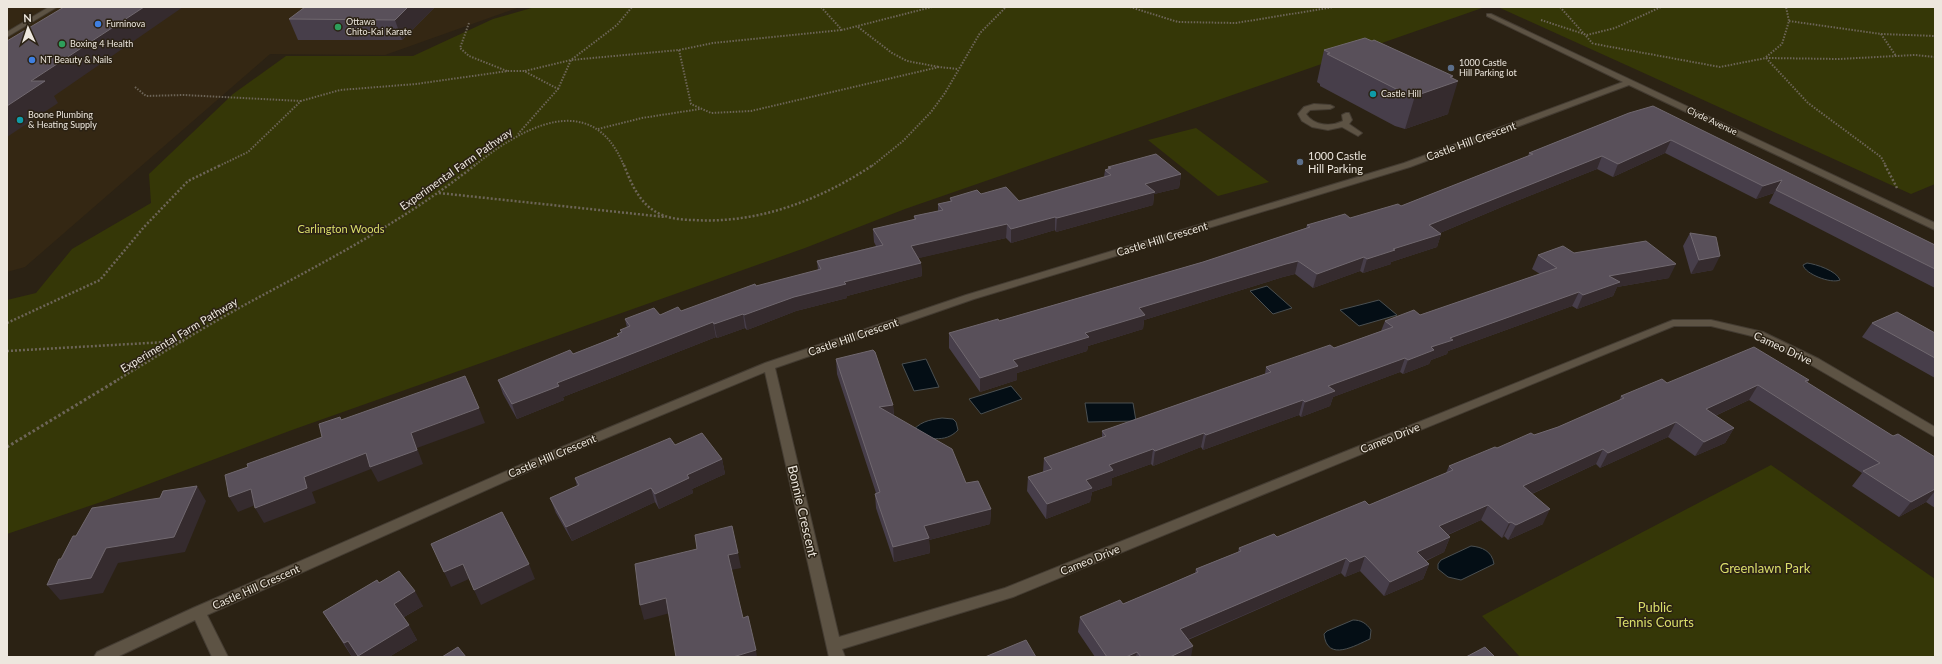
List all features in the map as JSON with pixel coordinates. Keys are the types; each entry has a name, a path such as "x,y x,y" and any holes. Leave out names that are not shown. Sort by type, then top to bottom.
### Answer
{"street":[{"path":"7,35 54,7"},
{"name":"Clyde Avenue","path":"1489,15 1574,57 1935,227"},
{"name":"Castle Hill Crescent","path":"102,657 198,612 554,455 768,366 970,297 1407,165 1629,82"},
{"path":"1330,107 1307,108 1302,114 1307,121 1321,126 1336,127 1344,125 1348,120 1346,115"},
{"path":"1344,125 1358,133"},
{"name":"Cameo Drive","path":"835,651 1008,593 1673,323 1711,323 1759,334 1815,362 1935,433"},
{"name":"Bonnie Crescent","path":"768,366 835,651"},
{"path":"198,612 220,657"}],"path":[{"path":"517,136 558,89 571,60 617,25 632,7"},
{"path":"821,7 842,30"},
{"path":"135,87 146,96 184,95 301,101 340,90 416,84 508,71 524,71 571,60 679,50 721,42 842,30 932,7"},
{"name":"Experimental Farm Pathway","path":"7,447 224,316 392,223 438,193 495,149 517,136 541,125 556,122 580,123 598,129 606,134 620,153 638,195 650,209 667,217 696,221 728,221 765,214 800,203 835,187 874,165 903,140 932,111 979,35 991,20 1006,7"},
{"path":"1130,7 1178,22 1236,23 1334,7"},
{"path":"1560,7 1595,44 1720,67 1766,58 1839,59 1897,56 1935,57"},
{"path":"1538,19 1588,35 1615,28 1661,7"},
{"path":"1766,58 1782,44 1789,21 1786,7"},
{"path":"1789,21 1882,34 1935,36"},
{"path":"469,23 460,48 469,56 508,71"},
{"path":"858,27 892,53 902,58 958,70"},
{"path":"1882,34 1897,56"},
{"path":"1574,57 1588,52 1595,44"},
{"path":"679,50 691,104 711,113 752,111 869,82 940,67"},
{"path":"1766,58 1808,103 1881,157 1897,189"},
{"path":"524,71 558,89"},
{"path":"7,323 100,280 144,227 188,181 248,152 301,101"},
{"path":"598,129 642,118 700,108"},
{"path":"438,193 667,217"},
{"path":"7,351 53,349 126,342 184,340"}],"shaded area":[{"path":"7,7 520,7 385,55 270,54 25,267 7,272"},
{"path":"1807,263 1821,266 1831,271 1840,280 1831,281 1813,275 1808,272 1803,265"},
{"path":"1267,286 1292,308 1273,314 1250,291"},
{"path":"1379,300 1397,315 1359,326 1340,310"},
{"path":"926,359 939,387 914,391 902,364"},
{"path":"1011,386 1022,399 981,414 969,399"},
{"path":"1085,403 1133,403 1136,421 1088,422"},
{"path":"942,418 953,419 956,422 958,430 947,437 936,439 911,433 917,426 924,422"},
{"path":"1471,546 1486,550 1491,556 1494,564 1461,580 1448,577 1438,569 1438,564 1441,560"},
{"path":"1353,620 1361,621 1371,630 1370,639 1343,650 1330,648 1326,643 1324,634 1327,631"}],"green space":[{"name":"Carlington Woods","path":"535,7 1485,7 905,209 805,248 292,430 101,502 7,534 7,300 36,293 72,249 151,203 149,174 233,94 286,56 413,56 493,19"},
{"path":"1498,7 1935,7 1935,184 1911,194"},
{"path":"1196,128 1269,182 1218,196 1148,140"},
{"name":"Greenlawn Park","path":"1771,465 1935,579 1935,657 1520,657 1482,616"}],"building":[{"path":"64,7 144,7 31,81 45,81 7,106 7,41"},
{"path":"305,7 408,7 395,20 289,19"},
{"path":"1365,38 1372,41 1374,40 1453,76 1450,77 1458,81 1415,96 1404,93 1327,54 1330,53 1324,50"},
{"path":"1653,106 1935,245 1935,269 1776,190 1782,180 1763,186 1671,140 1618,164 1602,156 1429,225 1441,234 1367,259 1364,257 1317,274 1298,261 1139,308 1145,315 1085,333 1089,337 1013,360 1018,366 980,378 949,333 998,319 999,321 1203,262 1310,227 1307,225 1345,214 1350,218 1398,204 1401,206 1533,154 1529,153 1629,113"},
{"path":"1156,154 1181,174 1145,184 1155,192 1011,229 1007,224 911,246 921,263 844,282 846,284 794,297 714,324 713,322 557,383 559,386 512,404 498,380 570,350 573,354 619,336 617,334 622,332 620,330 630,326 625,319 654,308 660,315 678,307 681,311 755,284 756,286 821,269 817,261 883,245 873,229 916,219 914,216 943,210 938,204 952,201 950,198 977,190 981,194 1006,187 1019,201 1111,175 1105,170 1111,168 1108,167"},
{"path":"1690,233 1716,237 1720,256 1699,260"},
{"path":"1646,241 1676,264 1609,276 1620,282 1583,295 1579,292 1450,338 1453,340 1431,347 1434,350 1408,360 1405,358 1328,386 1335,391 1305,402 1303,400 1206,435 1204,433 1155,451 1153,449 1109,465 1113,470 1086,480 1092,488 1047,504 1028,477 1052,469 1044,458 1106,436 1102,431 1271,372 1266,367 1330,345 1334,348 1393,327 1385,321 1414,310 1420,315 1557,268 1538,255 1563,246 1574,253"},
{"path":"1897,312 1935,333 1935,358 1872,323"},
{"path":"1754,347 1809,380 1805,381 1893,436 1898,434 1935,457 1935,489 1911,502 1863,471 1880,463 1758,385 1706,409 1734,428 1704,442 1676,422 1608,453 1603,449 1523,486 1550,509 1516,525 1511,522 1509,523 1488,505 1439,526 1450,537 1417,552 1429,564 1390,582 1365,556 1350,562 1346,558 1180,629 1193,646 1170,657 1141,657 1137,652 1126,657 1107,657 1080,617 1120,600 1123,604 1198,572 1196,569 1241,551 1239,548 1274,534 1277,537 1365,501 1369,505 1453,470 1449,466 1495,447 1497,448 1531,433 1534,435 1558,427 1624,398 1621,396 1662,379 1667,383"},
{"path":"873,350 893,405 879,407 952,449 966,483 978,481 991,509 924,526 929,538 893,547 875,494 880,492 836,359"},
{"path":"465,376 479,408 411,433 417,450 370,467 366,453 304,477 307,488 255,508 251,489 229,497 225,475 248,467 247,464 322,437 319,424 340,417 341,420"},
{"path":"702,433 722,459 687,475 689,478 655,494 651,488 566,527 550,498 579,485 575,478 670,438 675,445"},
{"path":"197,486 174,537 106,548 91,578 47,585 59,559 61,559 73,536 76,536 92,508 160,498 163,491"},
{"path":"502,512 529,564 474,590 463,564 444,572 431,544"},
{"path":"732,526 738,553 728,555 743,618 748,616 756,650 733,657 676,657 666,598 640,605 635,564 697,549 695,535"},
{"path":"399,571 415,591 394,604 409,625 358,656 348,641 344,643 323,612 377,580 379,583"},
{"path":"1026,640 1036,657 985,657"},
{"path":"458,647 466,657 442,657"},
{"path":"1485,647 1495,657 1466,657"}],"place":[{"name":"Furninova","path":"98,24"},
{"name":"Ottawa Chito-Kai Karate","path":"338,27"},
{"name":"Boxing 4 Health","path":"62,44"},
{"name":"NT Beauty & Nails","path":"32,60"},
{"name":"1000 Castle Hill Parking lot","path":"1451,68"},
{"name":"Castle Hill","path":"1373,94"},
{"name":"Boone Plumbing & Heating Supply","path":"20,120"},
{"name":"1000 Castle Hill Parking","path":"1300,162"}],"park label":[{"name":"Public Tennis Courts","path":"1655,614"}]}
